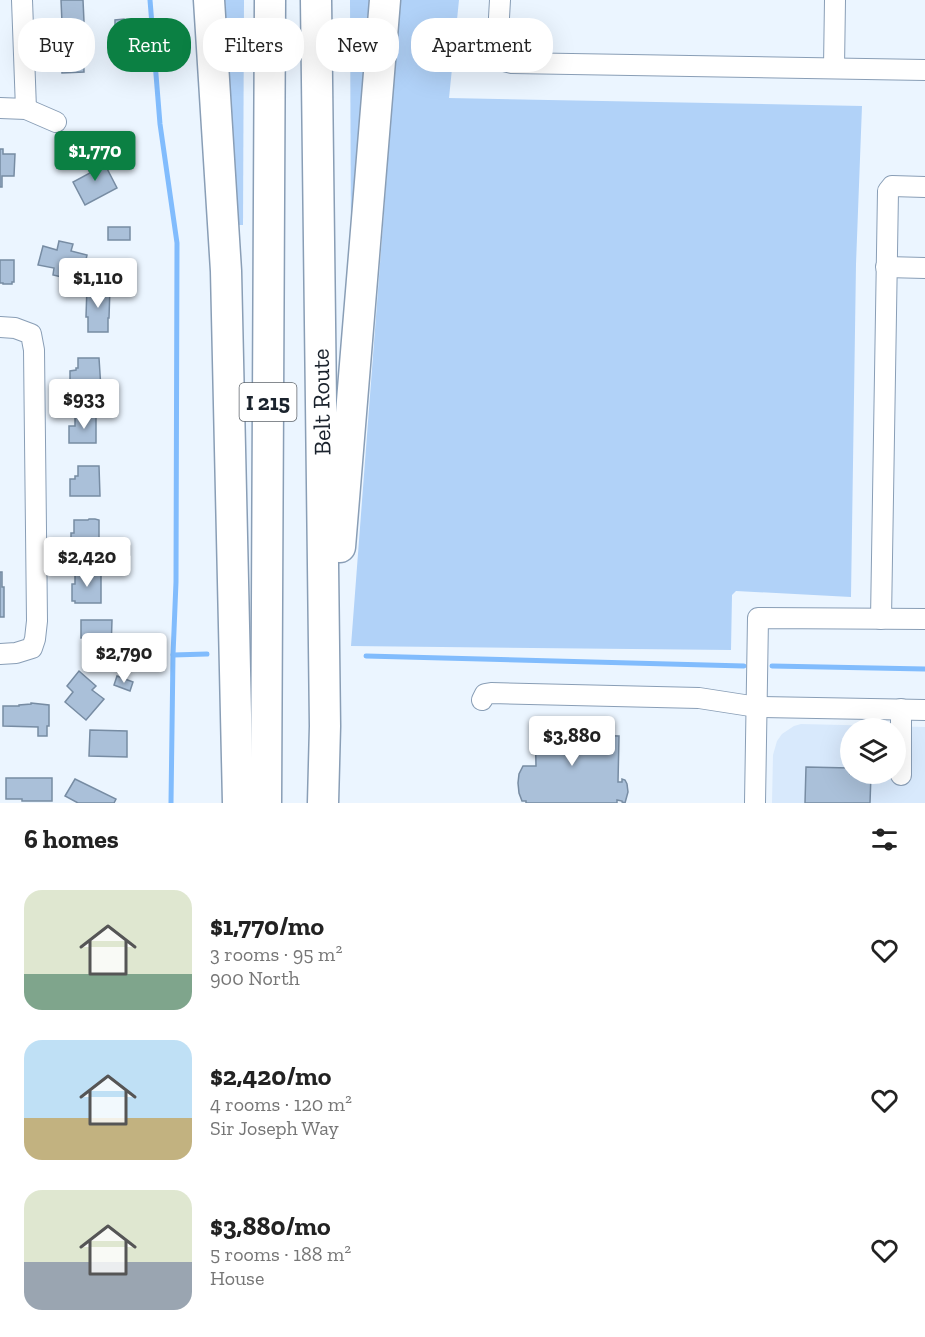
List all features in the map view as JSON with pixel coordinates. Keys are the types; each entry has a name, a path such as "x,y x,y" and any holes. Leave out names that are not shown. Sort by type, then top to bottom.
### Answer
{"highway":[{"path":"209,0 226,271 238,803"},
{"name":"I 215","path":"266,803 270,0"},
{"name":"Belt Route","path":"316,0 325,726 323,803"},
{"path":"325,726 385,0"}],"street":[{"path":"22,0 26,109"},
{"path":"500,0 497,51 504,61 512,63 925,70"},
{"path":"834,67 835,0"},
{"path":"0,108 26,109 56,122"},
{"path":"880,619 888,191 892,186 925,187"},
{"path":"886,267 925,268"},
{"path":"0,327 24,330 31,334 34,350 37,621 32,648 16,653 0,654"},
{"path":"755,803 758,618 925,619"},
{"path":"482,700 485,694 491,693 699,698 757,707 925,710"},
{"path":"901,709 901,718"}],"shaded area":[{"path":"225,0 244,0 244,18 226,18"},
{"path":"350,0 372,0 370,18 350,18"},
{"path":"400,0 459,0 457,18 411,18 411,72 452,72 449,98 862,106 856,264 851,597 736,591 732,595 731,650 351,646 395,72 399,72"},
{"path":"229,72 244,72 243,225 236,225"},
{"path":"350,72 366,72 351,252"},
{"path":"801,724 840,725 840,784 906,784 906,727 925,727 925,803 772,803 773,755 777,741 782,734"}],"building":[{"path":"61,0 83,0 84,18 62,18"},
{"path":"0,149 3,149 3,154 15,154 14,176 2,176 2,187 0,187"},
{"path":"101,157 117,188 85,205 73,182 90,173 86,165"},
{"path":"108,227 130,227 130,240 108,240"},
{"path":"59,241 73,244 71,251 87,255 82,278 67,274 66,278 53,275 54,268 38,265 43,246 57,250"},
{"path":"0,260 14,260 14,282 12,284 0,283"},
{"path":"87,286 110,287 108,332 88,332"},
{"path":"78,358 99,358 101,389 70,389 70,371 78,368"},
{"path":"75,415 96,415 96,443 69,443 69,426 75,426"},
{"path":"78,466 99,466 100,496 70,496 70,479 78,476"},
{"path":"74,520 99,520 99,549 71,549"},
{"path":"115,545 130,546 130,555 115,555"},
{"path":"0,572 2,572 2,587 4,587 4,617 0,617"},
{"path":"75,572 101,572 101,603 72,601"},
{"path":"81,620 112,620 111,651 89,649 89,638 81,638"},
{"path":"79,671 96,686 92,690 104,699 86,720 65,702 73,692 67,686"},
{"path":"117,676 133,682 130,691 114,685"},
{"path":"31,703 49,705 47,736 38,736 38,727 3,726 3,706"},
{"path":"535,721 583,721 583,735 619,736 618,782 622,782 622,779 627,784 628,792 625,803 617,800 617,803 526,803 522,801 519,793 519,774 523,766 536,766"},
{"path":"90,730 127,731 127,757 89,756"},
{"path":"806,767 840,768 840,784 871,784 870,803 805,803"},
{"path":"6,778 52,778 52,801 6,799"},
{"path":"75,779 116,799 114,803 78,803 65,796"}],"waterway":[{"path":"150,0 160,124 177,243 176,582 171,803"},
{"path":"173,655 207,654"},
{"path":"366,656 744,666"},
{"path":"772,666 925,669"}]}
